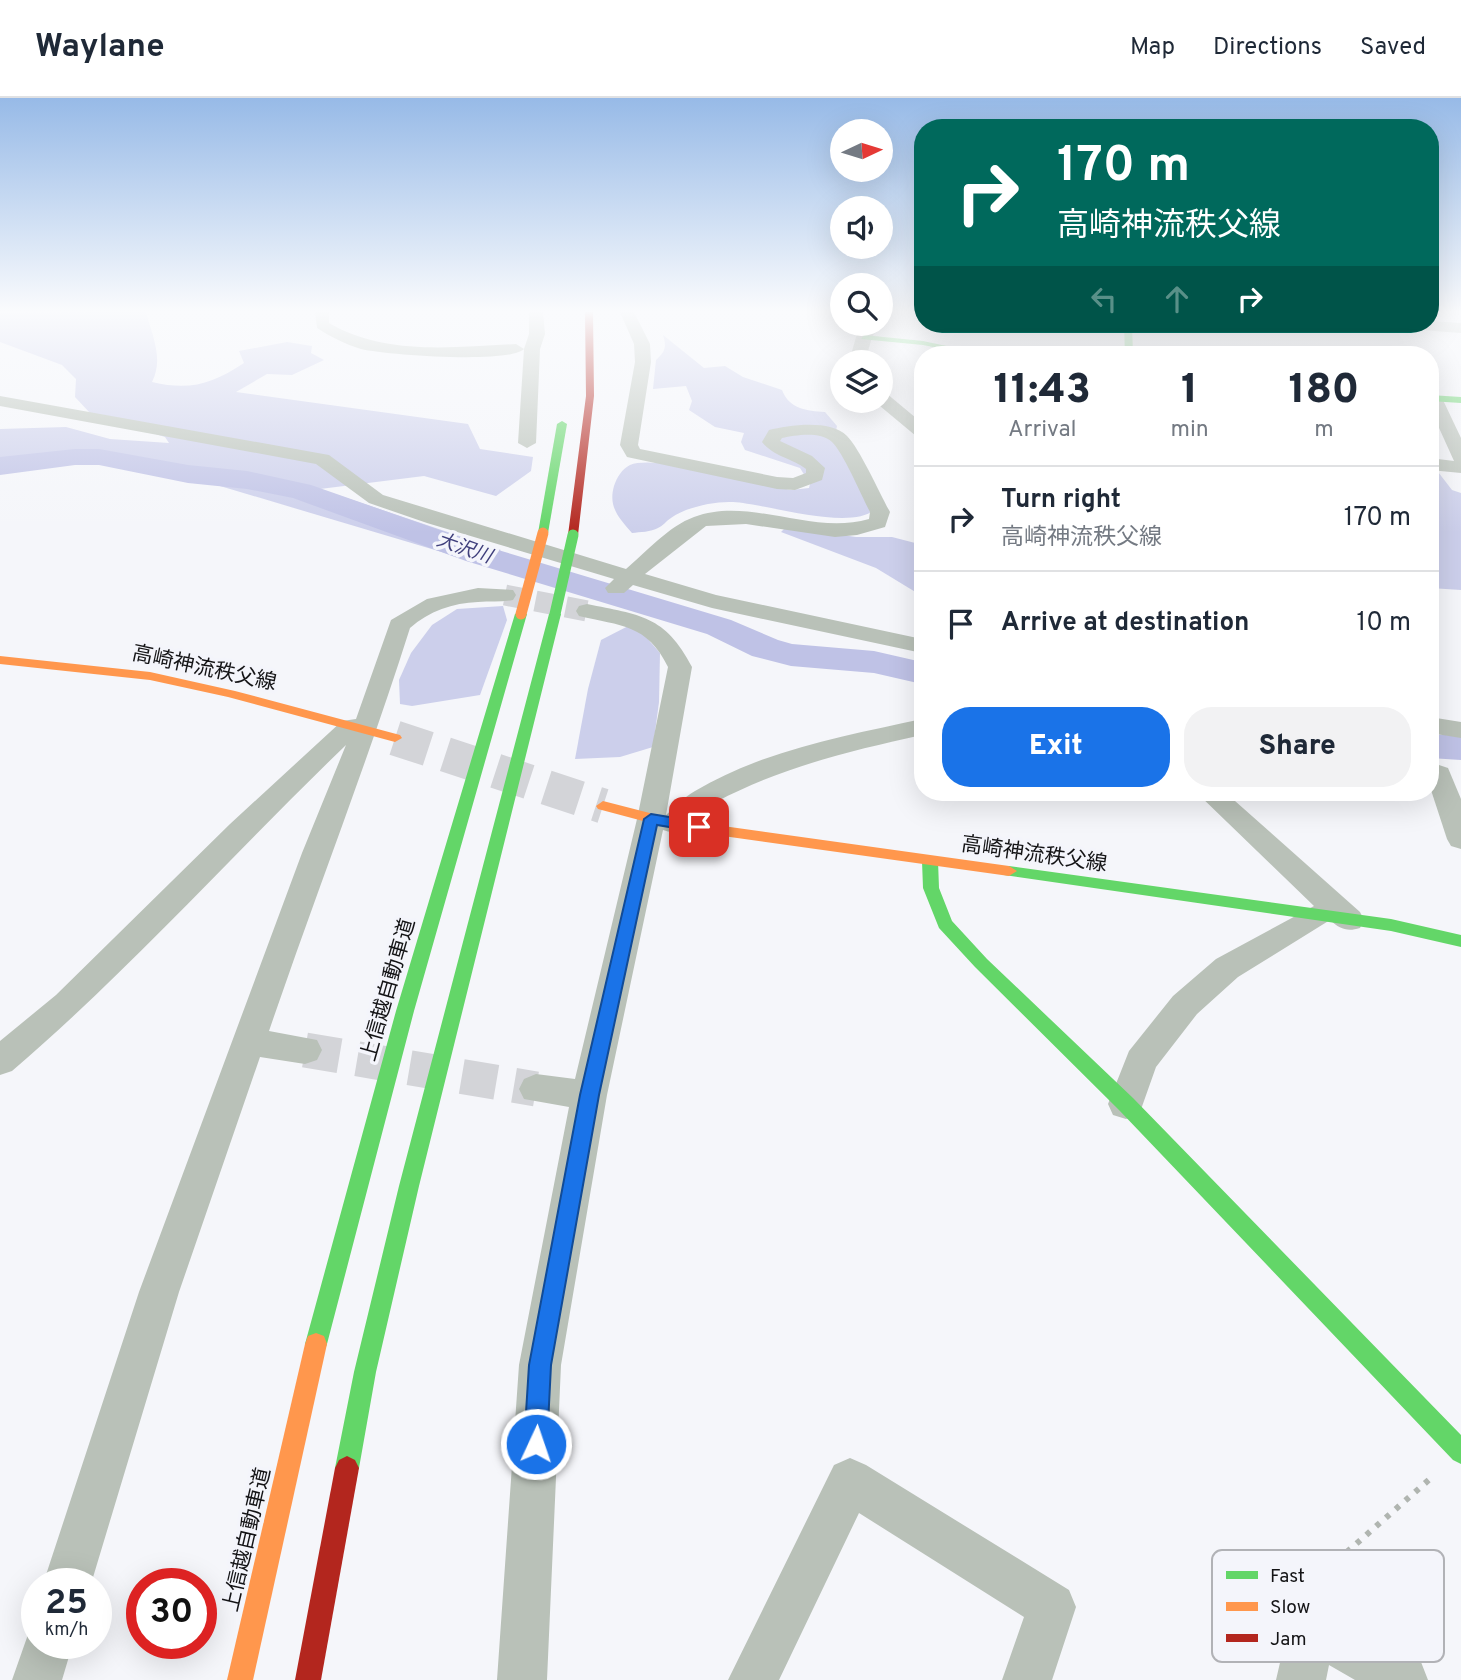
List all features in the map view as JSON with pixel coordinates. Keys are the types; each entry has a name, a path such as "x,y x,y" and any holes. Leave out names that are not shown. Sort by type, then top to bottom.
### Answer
{"main road":[{"path":"308,1680 368,1359 412,1173 573,535 589,415 590,386"},
{"path":"1439,398 1461,400"},
{"name":"上信越自動車道","path":"240,1680 307,1373 355,1188 543,533 559,453 565,405"},
{"name":"高崎神流秩父線","path":"0,660 150,676 230,694 395,738"},
{"name":"高崎神流秩父線","path":"603,806 662,821 930,862 1428,932 1461,941"},
{"path":"930,862 931,888 945,924 981,963 1126,1104 1461,1452"}],"street":[{"path":"527,443 529,386"},
{"path":"522,1680 540,1365 589,1095 662,821 680,667 671,645 650,627 587,611 698,522 743,518 849,532 878,523 880,512 840,439 831,433 787,430 775,434 771,442 778,451 811,462 816,468 815,476 795,484 777,483 633,453 629,445 639,386"},
{"path":"0,401 322,459 376,499 629,578 712,601 914,644"},
{"path":"893,408 914,425"},
{"path":"1439,425 1450,468"},
{"path":"72,1568 159,1292 250,1042 358,728 399,625 421,609 452,599 486,594 505,595"},
{"path":"1439,726 1461,730"},
{"path":"0,1061 68,1004 240,831 358,728"},
{"path":"662,821 760,770 829,747 914,729"},
{"path":"1439,774 1461,839"},
{"path":"1126,1104 1141,1060 1185,1005 1227,968 1333,918 1218,801"},
{"path":"250,1042 305,1050"},
{"path":"536,1089 589,1095"},
{"path":"753,1680 850,1481 1052,1607 1027,1680"},
{"path":"37,1680 43,1659"},
{"path":"1301,1680 1305,1662"},
{"path":"1372,1662 1403,1680"}],"path":[{"path":"1349,1550 1461,1452"}],"shaded area":[{"path":"76,386 247,386 236,392 468,424 480,449 533,457 531,471 496,496 424,476 320,489 501,550 482,564 210,483 117,463 0,463 0,429 66,427 110,439 169,443 165,437 90,413 75,397"},
{"path":"653,386 769,386 782,390 789,401 799,408 825,412 837,426 834,440 874,510 862,516 846,518 807,515 733,502 718,503 684,511 655,529 632,533 619,517 612,500 617,479 630,465 662,463 684,466 791,490 809,488 810,484 800,468 745,450 741,442 744,433 715,427 689,410 692,401 686,386 653,389"},
{"path":"1439,473 1452,490 1461,493 1461,590 1439,589"},
{"path":"786,527 856,537 892,537 914,543 914,591 876,568 781,532"},
{"path":"503,606 507,620 480,695 412,706 400,704 399,680 411,653 432,625 457,609"},
{"path":"634,623 660,653 659,702 653,747 620,757 575,759 588,689 601,640"}],"waterway":[{"name":"大沢川","path":"0,466 75,457 99,457 301,491 477,554 719,627 765,648 791,655 874,662 914,671"},
{"name":"大沢川","path":"1439,747 1461,748"}],"tunnel":[{"path":"505,595 587,611"},
{"path":"395,738 603,806"},
{"path":"305,1050 536,1089"}],"traffic: fast":[{"path":"1439,399 1461,400"},
{"path":"543,533 562,424"},
{"path":"555,614 573,535"},
{"path":"316,1344 405,1011 521,614"},
{"path":"347,1468 365,1372 409,1186 555,614"},
{"path":"930,861 931,888 945,924 981,963 1126,1104 1461,1452"},
{"path":"1009,871 1391,925 1461,941"}],"traffic: slow":[{"path":"521,614 543,533"},
{"path":"0,660 150,676 230,694 395,738"},
{"path":"603,806 673,824 1009,871"},
{"path":"240,1680 316,1344"}],"traffic: jam":[{"path":"573,535 590,386"},
{"path":"308,1680 347,1468"}],"route":[{"path":"536,1444 540,1365 589,1095 651,819 699,827"}]}
